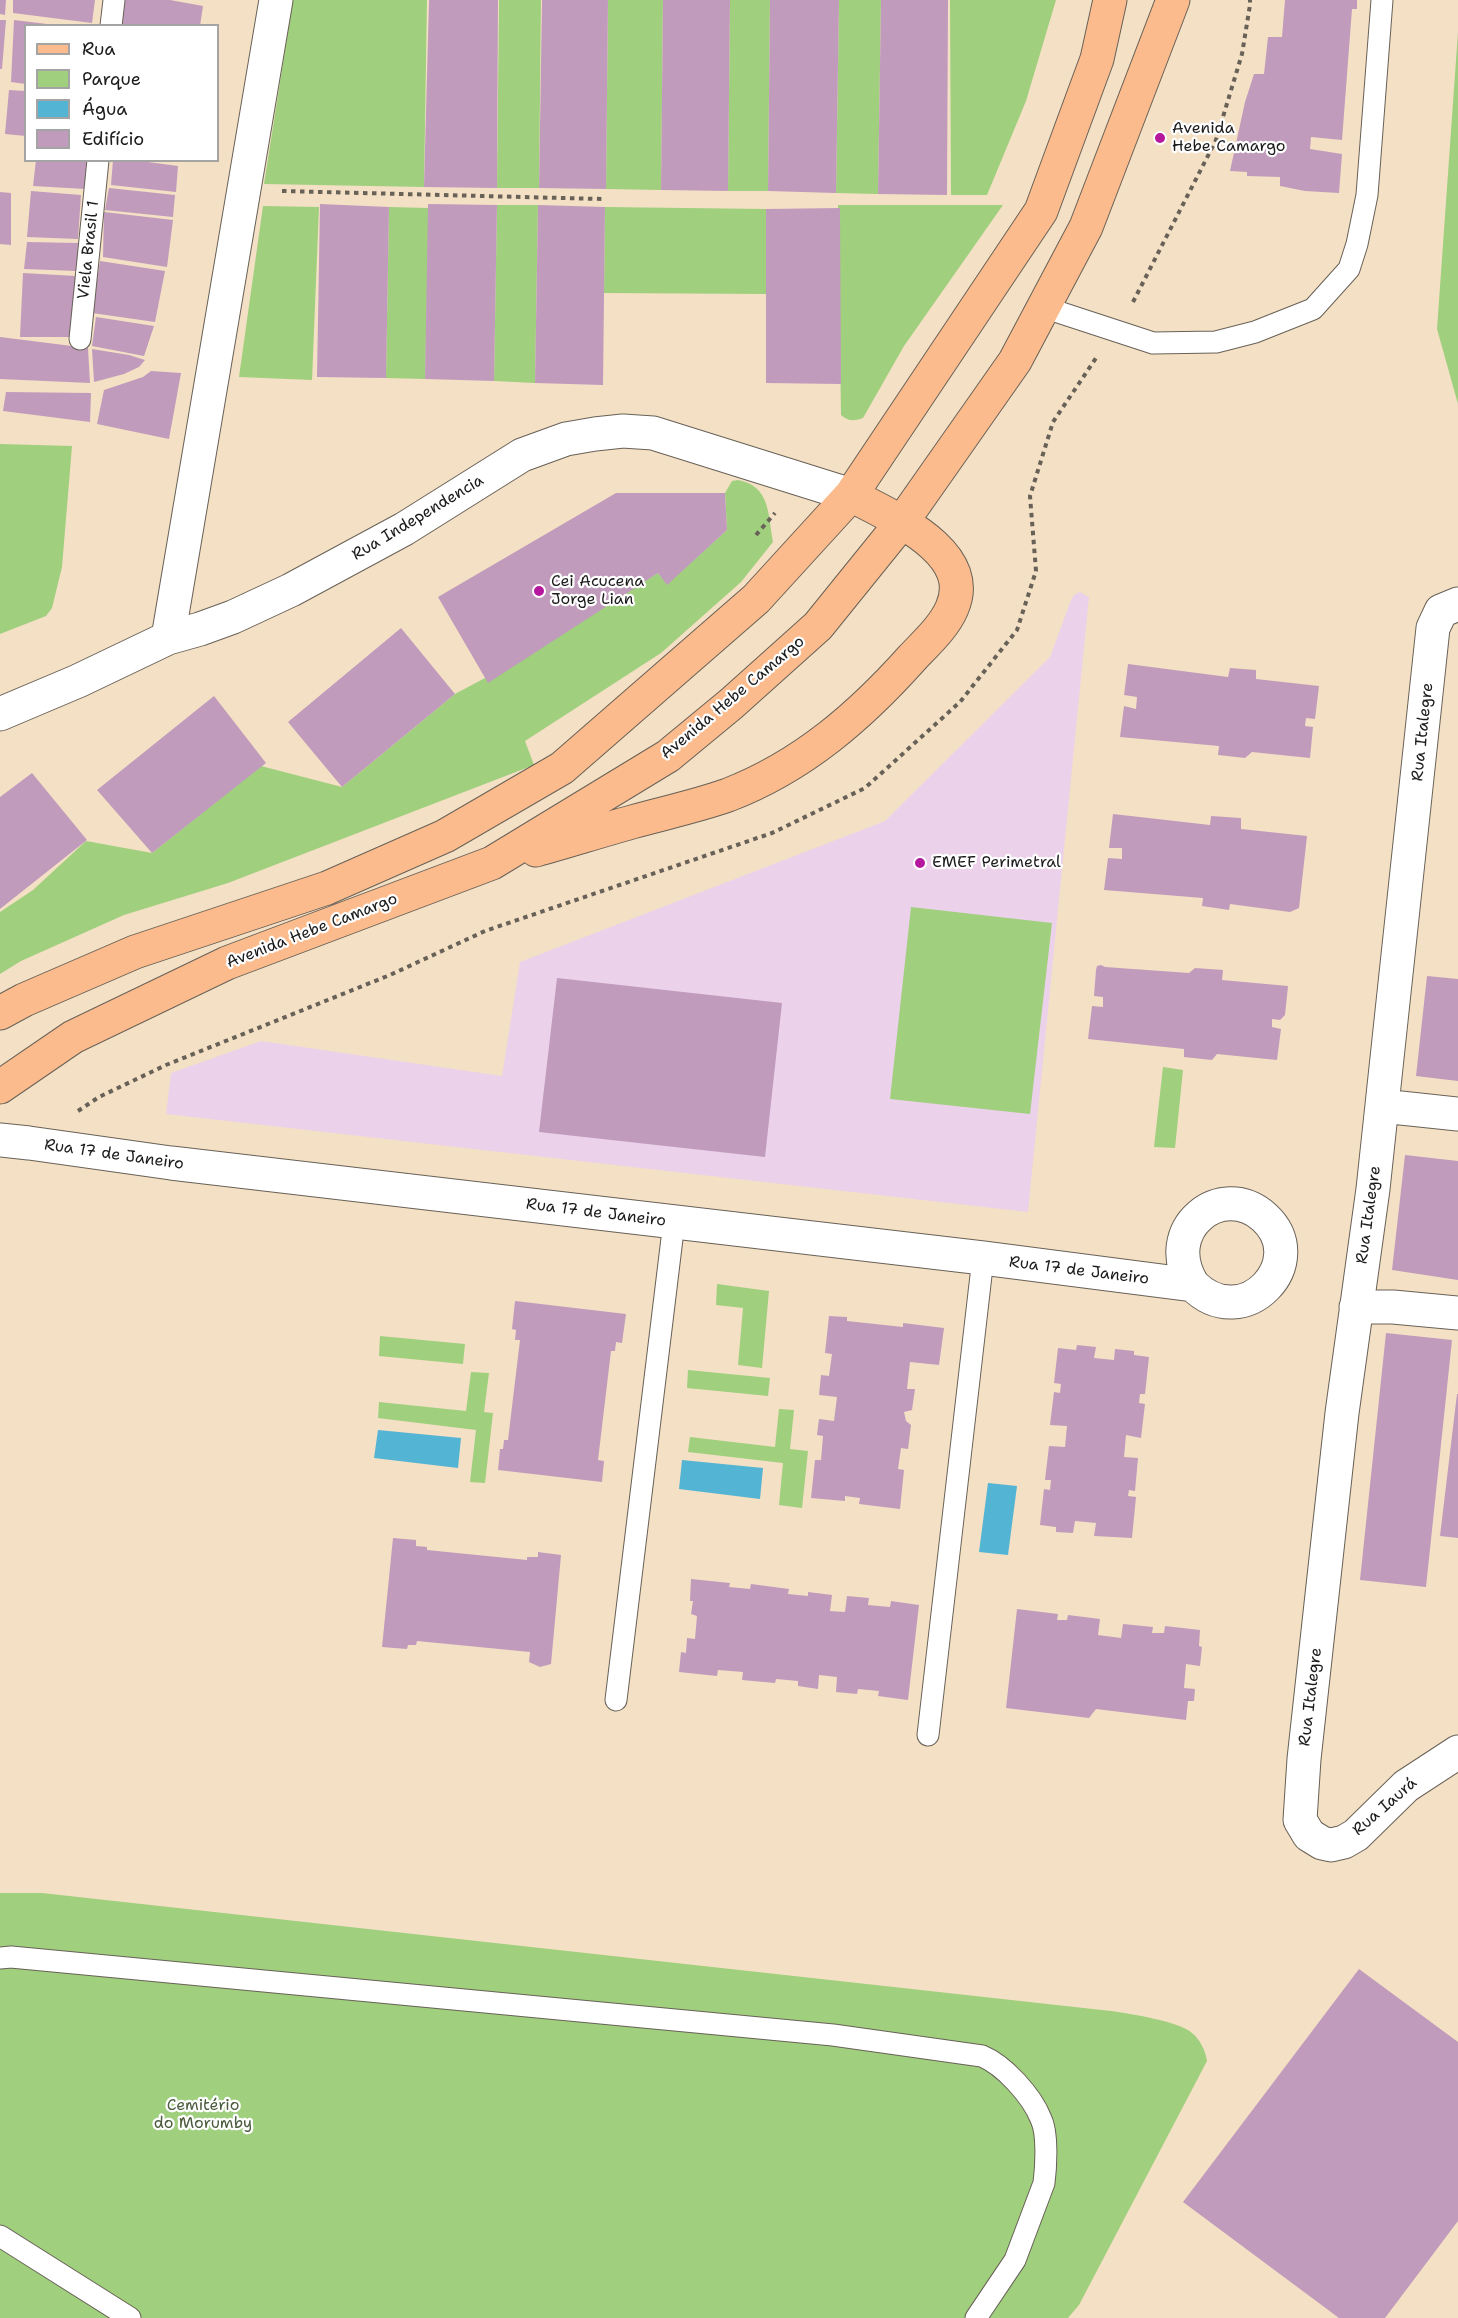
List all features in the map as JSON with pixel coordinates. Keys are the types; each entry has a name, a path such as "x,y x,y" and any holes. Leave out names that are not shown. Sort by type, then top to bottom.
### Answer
{"main road":[{"path":"0,1013 24,1000 135,952 327,888 445,836 562,768 756,599 851,495 1041,211 1097,59 1110,0"},
{"name":"Avenida Hebe Camargo","path":"0,1088 73,1037 227,963 492,863 668,756 818,626 902,522 1015,361 1086,227 1173,0"},
{"path":"492,863 728,795 795,761 866,708 943,624 952,609 957,592 956,578 951,568 929,540 902,522 851,495"}],"street":[{"path":"168,638 242,190 276,0"},
{"name":"Rua Independencia","path":"0,714 78,681 168,638 233,617 291,590 404,529 522,455 566,439 623,431 653,433 851,495"},
{"name":"Rua Italegre","path":"1309,1835 1300,1820 1304,1760 1342,1413 1382,1106 1433,628 1441,611 1458,604"},
{"path":"1382,1106 1458,1114"},
{"name":"Rua 17 de Janeiro","path":"0,1140 171,1163 983,1258 1193,1285"},
{"path":"1356,1307 1393,1307 1458,1313"},
{"name":"Rua Iaurá","path":"1309,1835 1322,1843 1331,1845 1344,1842 1356,1835 1406,1786 1458,1752"}],"lane":[{"path":"111,24 114,0"},
{"path":"1043,308 1153,343 1216,342 1255,332 1313,309 1349,269 1357,244 1367,195 1382,0"},
{"name":"Viela Brasil 1","path":"80,339 98,162"},
{"path":"616,1700 674,1222"},
{"path":"928,1735 983,1258"},
{"path":"0,1958 10,1957 833,2034 982,2056 999,2064 1018,2085 1042,2120 1045,2173 1044,2183 1015,2260 976,2318"},
{"path":"0,2236 130,2318"}],"path":[{"path":"1053,422 1087,369 1116,332 1216,140 1242,54 1250,0"},
{"path":"242,190 602,199"}],"shaded area":[{"name":"EMEF Perimetral","path":"1080,592 1089,597 1028,1212 166,1114 171,1073 261,1041 502,1076 520,962 885,821 1050,657 1071,600"}],"green space":[{"path":"293,0 427,0 424,187 264,184"},
{"path":"499,0 541,0 539,188 497,188"},
{"path":"608,0 663,0 661,190 606,189"},
{"path":"730,0 770,0 768,191 728,191"},
{"path":"839,0 881,0 878,194 836,193"},
{"path":"950,0 1056,0 1026,101 987,195 951,195"},
{"path":"1458,32 1458,404 1437,329"},
{"path":"497,205 538,205 535,383 494,381"},
{"path":"838,205 1003,205 904,346 863,418 854,420 841,415"},
{"path":"263,206 319,207 312,380 239,377"},
{"path":"389,207 429,208 425,379 386,378"},
{"path":"605,207 766,209 766,294 604,293"},
{"path":"0,444 72,446 62,567 52,608 46,616 0,634"},
{"path":"732,481 749,483 762,495 766,504 773,542 741,582 661,653 525,741 534,765 228,883 124,915 21,961 0,974 0,912 33,890 86,841 152,853 261,766 342,787 455,694 658,573 667,584 727,530 725,493"},
{"path":"911,907 1052,923 1030,1114 890,1099"},
{"path":"1163,1067 1183,1070 1175,1148 1154,1147"},
{"path":"717,1284 769,1291 762,1368 738,1365 743,1308 716,1305"},
{"path":"380,1336 465,1344 463,1364 379,1356"},
{"path":"688,1370 770,1378 768,1396 687,1388"},
{"path":"471,1372 489,1373 484,1412 493,1413 485,1483 470,1482 476,1430 378,1418 379,1402 466,1411"},
{"path":"779,1409 794,1410 790,1449 808,1451 802,1508 779,1505 783,1463 688,1452 690,1437 775,1447"},
{"name":"Cemitério do Morumby","path":"0,1893 42,1893 1111,2011 1154,2019 1186,2029 1200,2042 1207,2061 1079,2305 1068,2318 0,2318"}],"water":[{"path":"378,1430 461,1438 458,1468 374,1458"},
{"path":"682,1460 763,1468 760,1499 679,1489"},
{"path":"988,1483 1017,1486 1008,1555 979,1552"}],"building":[{"path":"0,0 6,0 5,15 0,14"},
{"path":"13,0 95,0 92,23 13,13"},
{"path":"122,0 170,0 203,6 200,24 120,24"},
{"path":"429,0 498,0 497,188 424,187"},
{"path":"542,0 608,0 606,189 539,188"},
{"path":"663,0 730,0 728,191 661,190"},
{"path":"770,0 839,0 836,193 768,191"},
{"path":"881,0 948,0 947,195 878,194"},
{"path":"1285,0 1357,0 1357,9 1352,9 1342,140 1311,137 1310,149 1342,154 1339,193 1305,191 1280,186 1280,177 1247,176 1247,172 1230,171 1245,102 1254,74 1264,74 1268,37 1282,37"},
{"path":"0,20 6,20 2,69 0,69"},
{"path":"14,20 47,24 24,24 24,84 11,82"},
{"path":"9,90 24,91 24,136 5,134"},
{"path":"36,162 87,162 85,189 33,186"},
{"path":"113,162 148,162 178,166 176,192 111,185"},
{"path":"109,188 175,195 173,217 105,210"},
{"path":"31,191 81,195 78,239 27,237"},
{"path":"0,192 11,193 11,245 0,244"},
{"path":"320,204 389,207 386,378 317,377"},
{"path":"428,204 497,205 494,381 425,379"},
{"path":"538,205 605,207 603,385 535,383"},
{"path":"840,208 841,384 766,383 766,209"},
{"path":"104,212 173,220 167,267 103,257"},
{"path":"27,242 78,243 77,271 24,269"},
{"path":"100,261 165,271 155,322 92,313"},
{"path":"23,273 76,276 71,337 20,337"},
{"path":"96,317 154,326 144,356 92,346"},
{"path":"0,337 88,348 90,383 0,379"},
{"path":"92,349 145,360 139,367 124,374 94,382"},
{"path":"151,371 181,373 169,439 97,424 104,390 143,377"},
{"path":"6,392 91,393 90,422 3,411"},
{"name":"Cei Acucena Jorge Lian","path":"616,493 725,493 727,530 667,585 658,573 488,683 438,597"},
{"path":"401,628 455,694 342,787 288,722"},
{"path":"1128,664 1228,677 1230,668 1256,670 1256,679 1319,686 1315,719 1306,718 1305,726 1313,727 1310,758 1252,752 1245,758 1218,755 1219,746 1120,737 1124,706 1136,709 1137,697 1124,695"},
{"path":"214,696 266,763 152,853 97,790"},
{"path":"32,773 87,840 0,909 0,797"},
{"path":"1113,814 1210,825 1211,816 1241,818 1241,829 1307,836 1299,908 1290,912 1230,904 1229,910 1202,906 1203,898 1104,890 1108,858 1122,859 1122,848 1109,848"},
{"path":"1097,966 1189,973 1195,968 1223,970 1222,980 1288,986 1285,1015 1280,1020 1272,1019 1272,1027 1281,1029 1277,1060 1217,1054 1212,1060 1184,1057 1184,1049 1088,1039 1092,1006 1103,1007 1103,997 1094,996 1096,970"},
{"path":"1427,976 1458,979 1458,1081 1416,1076"},
{"path":"557,978 782,1003 765,1157 539,1132"},
{"path":"1405,1155 1458,1161 1458,1280 1392,1270"},
{"path":"515,1301 626,1314 622,1343 616,1342 615,1351 611,1351 598,1460 604,1461 602,1482 498,1470 500,1449 503,1449 504,1440 508,1440 520,1340 515,1340 516,1330 512,1329"},
{"path":"829,1316 847,1317 847,1321 903,1327 903,1323 944,1328 939,1365 910,1362 907,1389 915,1389 912,1410 904,1412 906,1421 911,1425 908,1449 901,1448 898,1469 904,1470 900,1509 859,1504 860,1498 845,1496 845,1501 811,1498 815,1460 821,1460 823,1436 817,1435 819,1419 834,1421 837,1397 819,1395 821,1375 829,1376 832,1354 825,1353"},
{"path":"1386,1333 1452,1340 1426,1587 1360,1580"},
{"path":"1077,1345 1096,1347 1094,1358 1114,1360 1115,1349 1134,1351 1134,1355 1149,1357 1145,1394 1140,1394 1139,1403 1145,1404 1141,1438 1126,1435 1124,1457 1138,1458 1135,1491 1129,1490 1128,1496 1136,1497 1132,1538 1094,1536 1096,1523 1075,1521 1073,1533 1056,1532 1056,1527 1040,1525 1044,1489 1050,1490 1051,1480 1045,1480 1049,1446 1065,1447 1067,1426 1050,1425 1054,1392 1060,1393 1061,1384 1054,1383 1058,1348 1076,1350"},
{"path":"1458,1394 1458,1538 1440,1536"},
{"path":"393,1538 416,1540 416,1546 427,1547 427,1550 527,1560 527,1557 538,1557 538,1552 561,1555 551,1664 540,1667 529,1662 530,1652 417,1641 416,1645 408,1645 407,1649 382,1647"},
{"path":"691,1579 730,1583 729,1587 750,1589 751,1584 789,1589 788,1594 808,1596 808,1592 832,1595 830,1611 845,1612 847,1596 869,1598 868,1605 890,1607 891,1601 919,1605 908,1700 878,1696 879,1691 858,1689 857,1694 836,1692 837,1677 819,1675 818,1689 798,1686 798,1681 776,1679 775,1683 742,1680 743,1672 718,1670 717,1676 679,1672 681,1652 686,1653 687,1638 695,1639 697,1616 691,1614 693,1601 690,1601"},
{"path":"1017,1609 1058,1614 1057,1620 1067,1620 1068,1615 1100,1619 1098,1635 1121,1638 1123,1624 1153,1627 1152,1633 1164,1633 1165,1626 1200,1630 1199,1646 1202,1647 1200,1666 1186,1664 1184,1688 1195,1689 1194,1701 1188,1701 1186,1720 1096,1709 1089,1718 1006,1708"},
{"path":"1359,1969 1458,2042 1458,2221 1385,2318 1339,2318 1183,2202"}],"place":[{"name":"Avenida Hebe Camargo","path":"1160,138"},
{"name":"Cei Acucena Jorge Lian","path":"539,591"},
{"name":"EMEF Perimetral","path":"920,863"}]}
